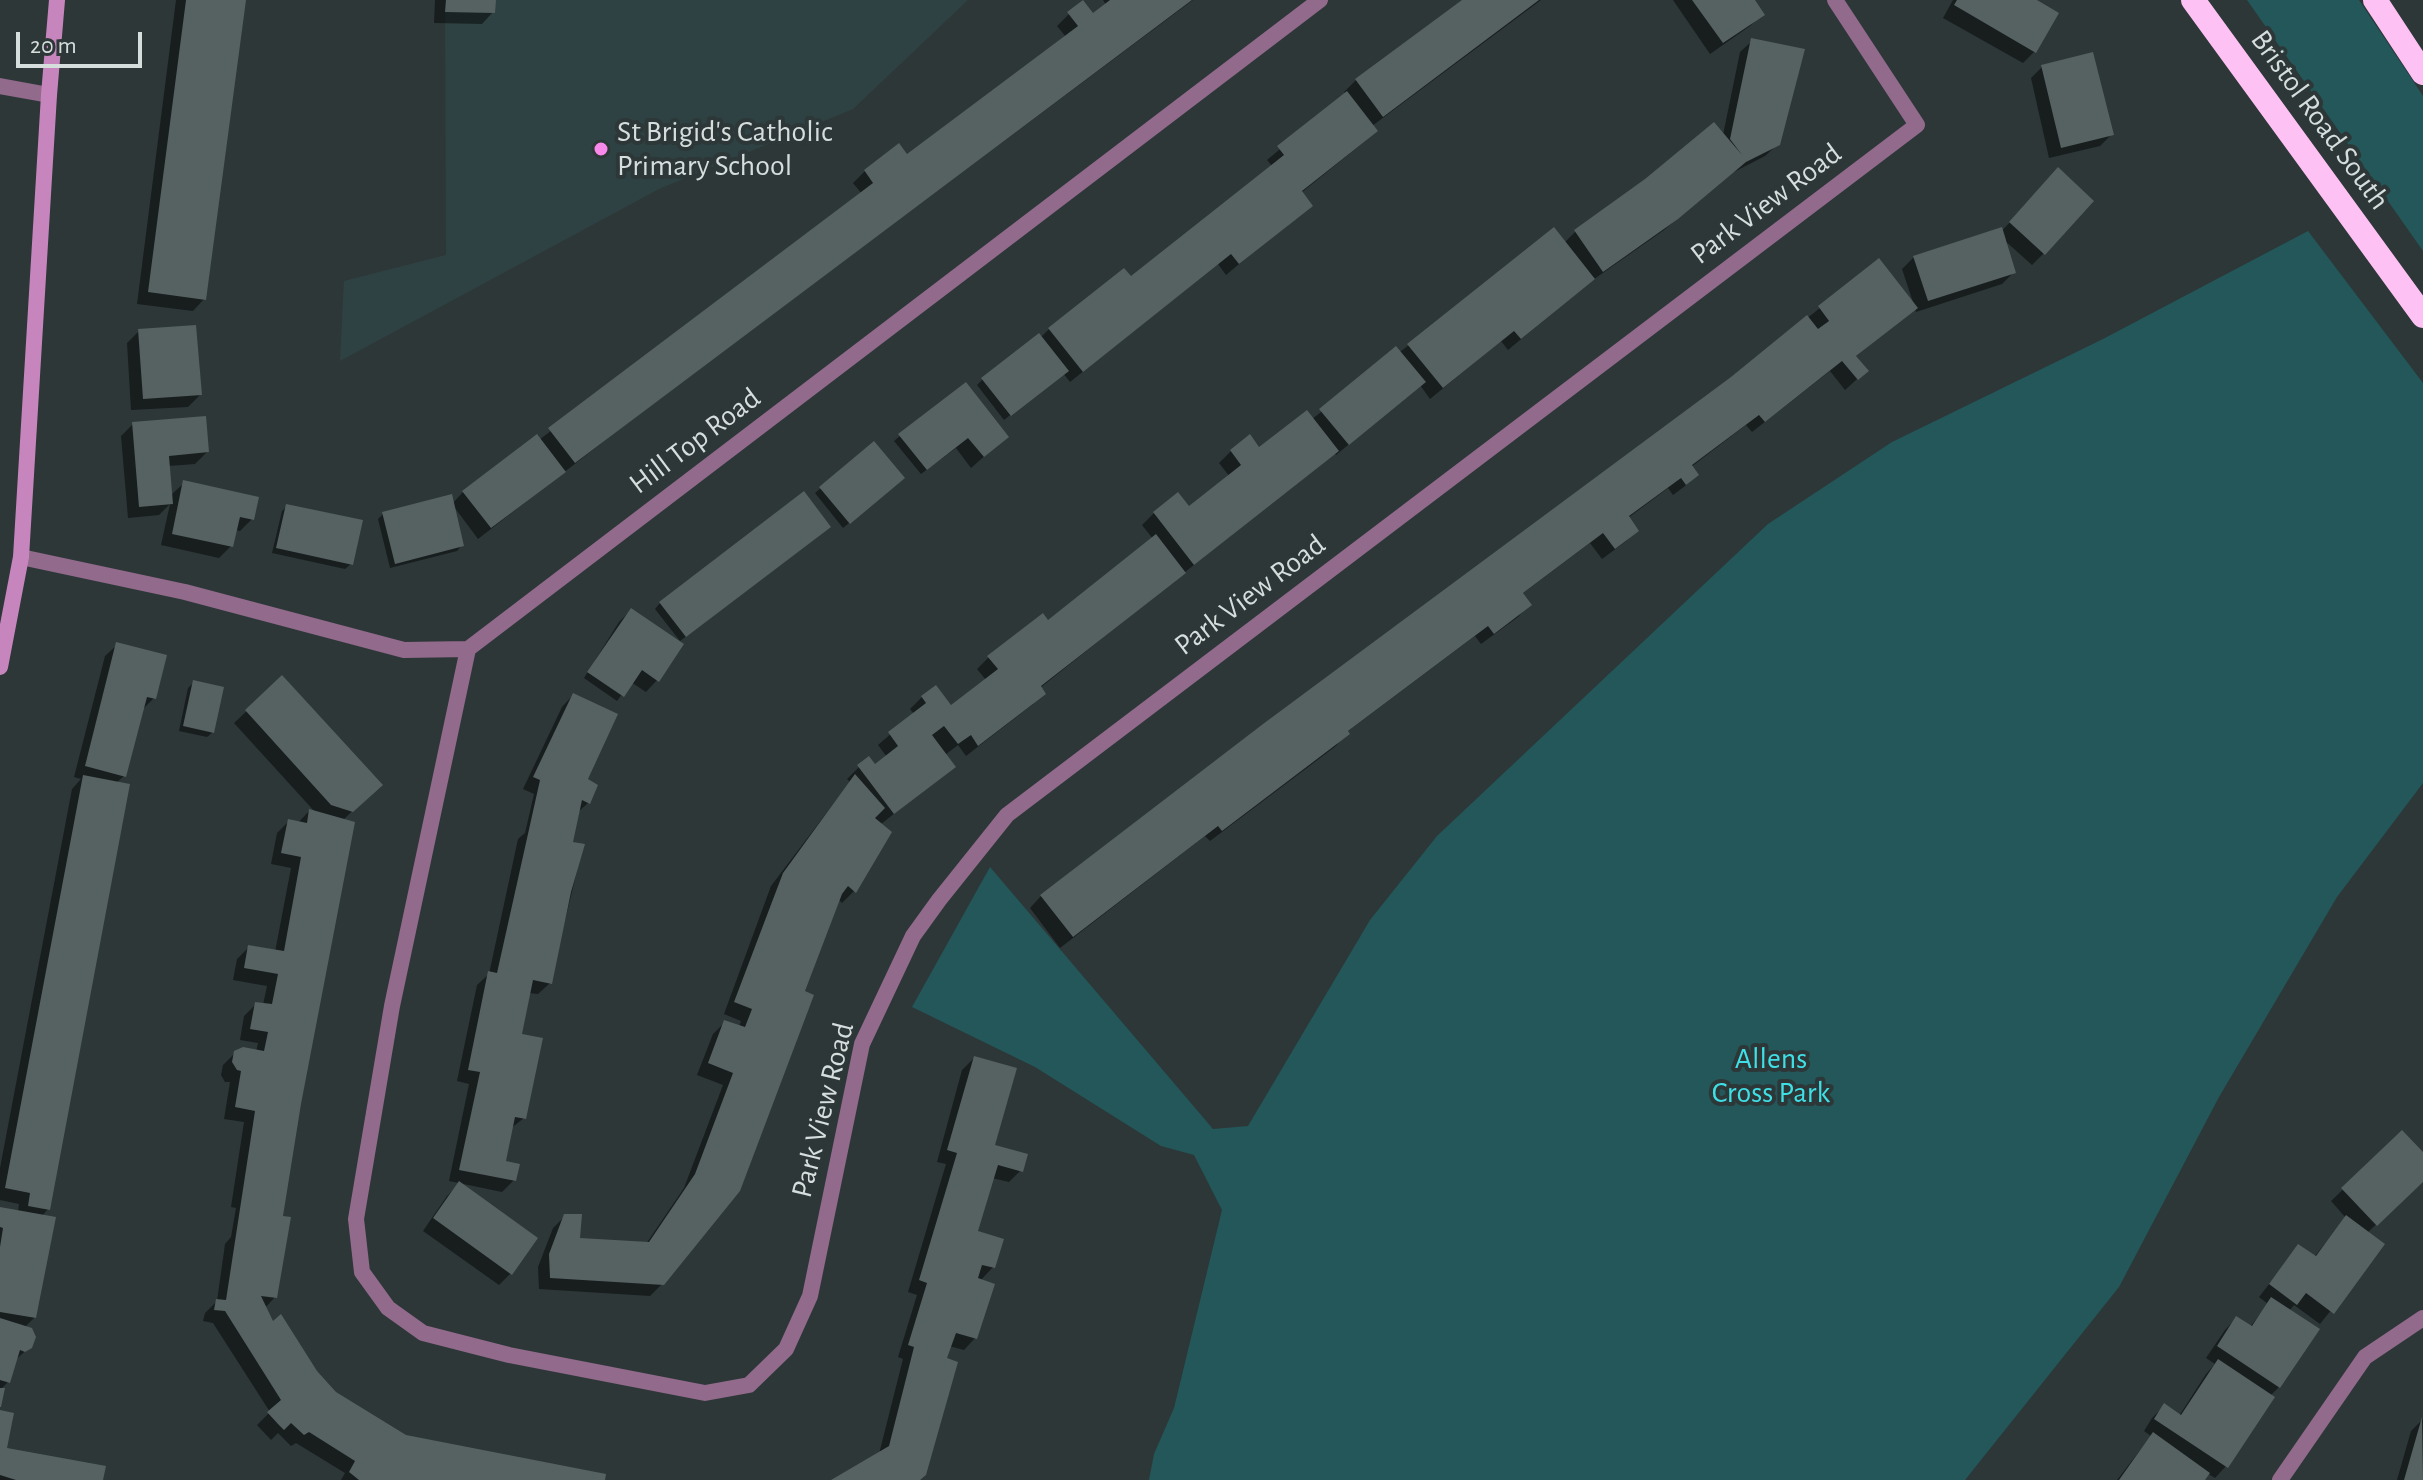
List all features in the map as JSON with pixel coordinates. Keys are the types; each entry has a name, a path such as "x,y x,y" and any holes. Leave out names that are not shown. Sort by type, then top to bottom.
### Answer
{"highway":[{"name":"Bristol Road South","path":"2193,0 2423,316"},
{"path":"2375,0 2423,73"}],"street":[{"path":"0,667 21,557 57,0"},
{"name":"Hill Top Road","path":"468,649 1320,0"},
{"name":"Park View Road","path":"468,649 392,1006 356,1219 362,1272 388,1308 423,1333 509,1355 705,1393 749,1385 786,1349 810,1296 862,1044 913,936 939,900 1007,815 1917,125 1835,0"},
{"path":"0,86 49,95"},
{"path":"21,557 185,592 404,650 468,649"},
{"path":"2280,1480 2365,1357 2423,1318"}],"shaded area":[{"name":"St Brigid's Catholic Primary School","path":"445,0 968,0 853,109 659,189 340,361 344,281 446,255"}],"green space":[{"path":"2247,0 2359,0 2423,96 2423,251"},
{"name":"Allens Cross Park","path":"2308,231 2423,383 2423,783 2337,897 2219,1097 2119,1287 1965,1480 1149,1480 1154,1454 1174,1408 1222,1210 1194,1155 1161,1146 1035,1067 912,1007 990,867 1213,1129 1248,1126 1370,920 1437,836 1768,524 1892,442 2103,339"}],"building":[{"path":"186,0 246,0 206,300 148,292"},
{"path":"446,0 496,0 495,13 445,12"},
{"path":"1083,0 1093,13 1110,0 1192,0 575,463 548,428 873,183 864,170 899,143 907,154 1078,26 1067,12"},
{"path":"1462,0 1539,0 1383,117 1355,79"},
{"path":"1692,0 1755,0 1765,15 1723,43"},
{"path":"1957,0 2037,0 2059,13 2036,53 1954,5"},
{"path":"1751,38 1805,49 1780,145 1746,162 1678,219 1603,272 1574,230 1645,179 1714,122 1742,155 1730,139"},
{"path":"2093,52 2114,135 2061,148 2041,65"},
{"path":"1347,91 1378,131 1302,191 1313,206 1239,264 1231,254 1083,372 1048,328 1124,268 1131,276 1284,155 1277,146"},
{"path":"2058,167 2094,201 2045,255 2009,222"},
{"path":"1554,227 1595,279 1521,339 1514,331 1443,388 1407,344"},
{"path":"2002,227 2016,273 1928,301 1913,256"},
{"path":"1879,258 1918,308 1856,356 1869,371 1858,380 1842,361 1765,422 1759,415 1692,465 1699,475 1686,485 1681,478 1629,516 1639,531 1615,549 1603,533 1523,593 1532,605 1494,634 1488,626 1222,831 1218,826 1073,937 1040,895 1263,724 1731,377 1807,315 1818,329 1829,321 1818,306"},
{"path":"196,325 202,395 143,399 138,329"},
{"path":"1039,333 1069,371 1011,416 981,378"},
{"path":"1396,346 1426,382 1349,445 1319,409"},
{"path":"966,382 1009,437 984,457 968,438 927,470 898,434"},
{"path":"1307,410 1339,451 1194,565 1153,512 1178,492 1189,506 1241,465 1230,450 1250,434 1259,447"},
{"path":"206,416 209,452 169,456 173,504 139,507 132,422"},
{"path":"537,434 566,472 491,528 462,491"},
{"path":"874,441 905,478 850,524 819,487"},
{"path":"183,480 259,497 254,520 240,517 233,547 172,534"},
{"path":"804,491 831,527 686,637 659,602"},
{"path":"452,494 464,546 395,564 382,512"},
{"path":"286,504 363,520 353,565 276,548"},
{"path":"1156,534 1186,573 1041,686 1046,694 978,746 971,735 958,744 944,726 932,735 956,767 894,814 857,765 869,756 875,764 898,746 888,732 926,703 921,696 936,685 951,705 998,669 987,656 1043,613 1048,620"},
{"path":"631,608 684,644 659,682 642,670 624,697 587,672"},
{"path":"116,642 167,655 156,699 147,697 126,777 85,766"},
{"path":"282,675 383,785 353,812 331,805 245,710"},
{"path":"193,680 224,687 214,733 183,726"},
{"path":"573,693 618,714 588,779 598,785 590,804 582,800 573,842 585,844 571,892 552,984 533,980 522,1034 543,1038 526,1119 515,1117 506,1161 520,1164 516,1181 459,1170 480,1072 468,1070 488,971 497,973 540,780 533,777"},
{"path":"855,774 885,808 875,818 892,832 856,893 848,886 842,894 805,991 814,995 740,1191 664,1285 550,1278 549,1254 564,1214 582,1214 580,1238 649,1242 695,1174 733,1073 708,1063 724,1020 745,1027 752,1009 734,1002 783,873"},
{"path":"83,775 130,784 50,1210 28,1206 30,1193 5,1188"},
{"path":"309,809 355,822 301,1104 283,1216 291,1217 277,1298 261,1296 273,1321 281,1314 317,1371 336,1392 406,1435 606,1474 605,1480 359,1480 349,1472 355,1461 309,1432 304,1435 291,1423 284,1430 267,1412 281,1400 225,1311 214,1310 216,1299 226,1300 255,1111 235,1107 241,1071 232,1062 234,1051 243,1047 264,1051 268,1032 250,1029 255,1002 272,1004 278,974 244,968 248,945 284,951 301,857 281,853 288,819 307,823"},
{"path":"974,1056 1017,1068 995,1145 1028,1154 1023,1172 998,1165 978,1231 1004,1239 995,1268 982,1265 978,1278 995,1284 977,1339 956,1333 947,1358 958,1362 926,1475 920,1480 831,1480 889,1446 914,1347 908,1345 927,1283 919,1280 957,1153 947,1150"},
{"path":"2402,1130 2423,1152 2423,1182 2377,1226 2341,1188"},
{"path":"459,1181 538,1238 512,1275 433,1218"},
{"path":"0,1207 56,1217 36,1318 0,1312 3,1228 0,1227"},
{"path":"2346,1215 2385,1244 2334,1314 2306,1293 2297,1305 2269,1284 2298,1244 2316,1256"},
{"path":"2271,1297 2320,1329 2280,1388 2217,1346 2236,1316 2252,1326"},
{"path":"0,1318 32,1328 36,1337 32,1348 25,1352 20,1350 10,1383 0,1380"},
{"path":"2218,1359 2275,1397 2228,1468 2154,1419 2164,1403 2181,1415"},
{"path":"0,1388 5,1388 1,1407 0,1407"},
{"path":"0,1410 14,1413 7,1448 106,1466 103,1480 16,1480 0,1475"},
{"path":"2422,1417 2423,1480 2404,1480"},
{"path":"2153,1432 2210,1473 2205,1480 2119,1480"}],"place":[{"name":"St Brigid's Catholic Primary School","path":"601,149"}]}
